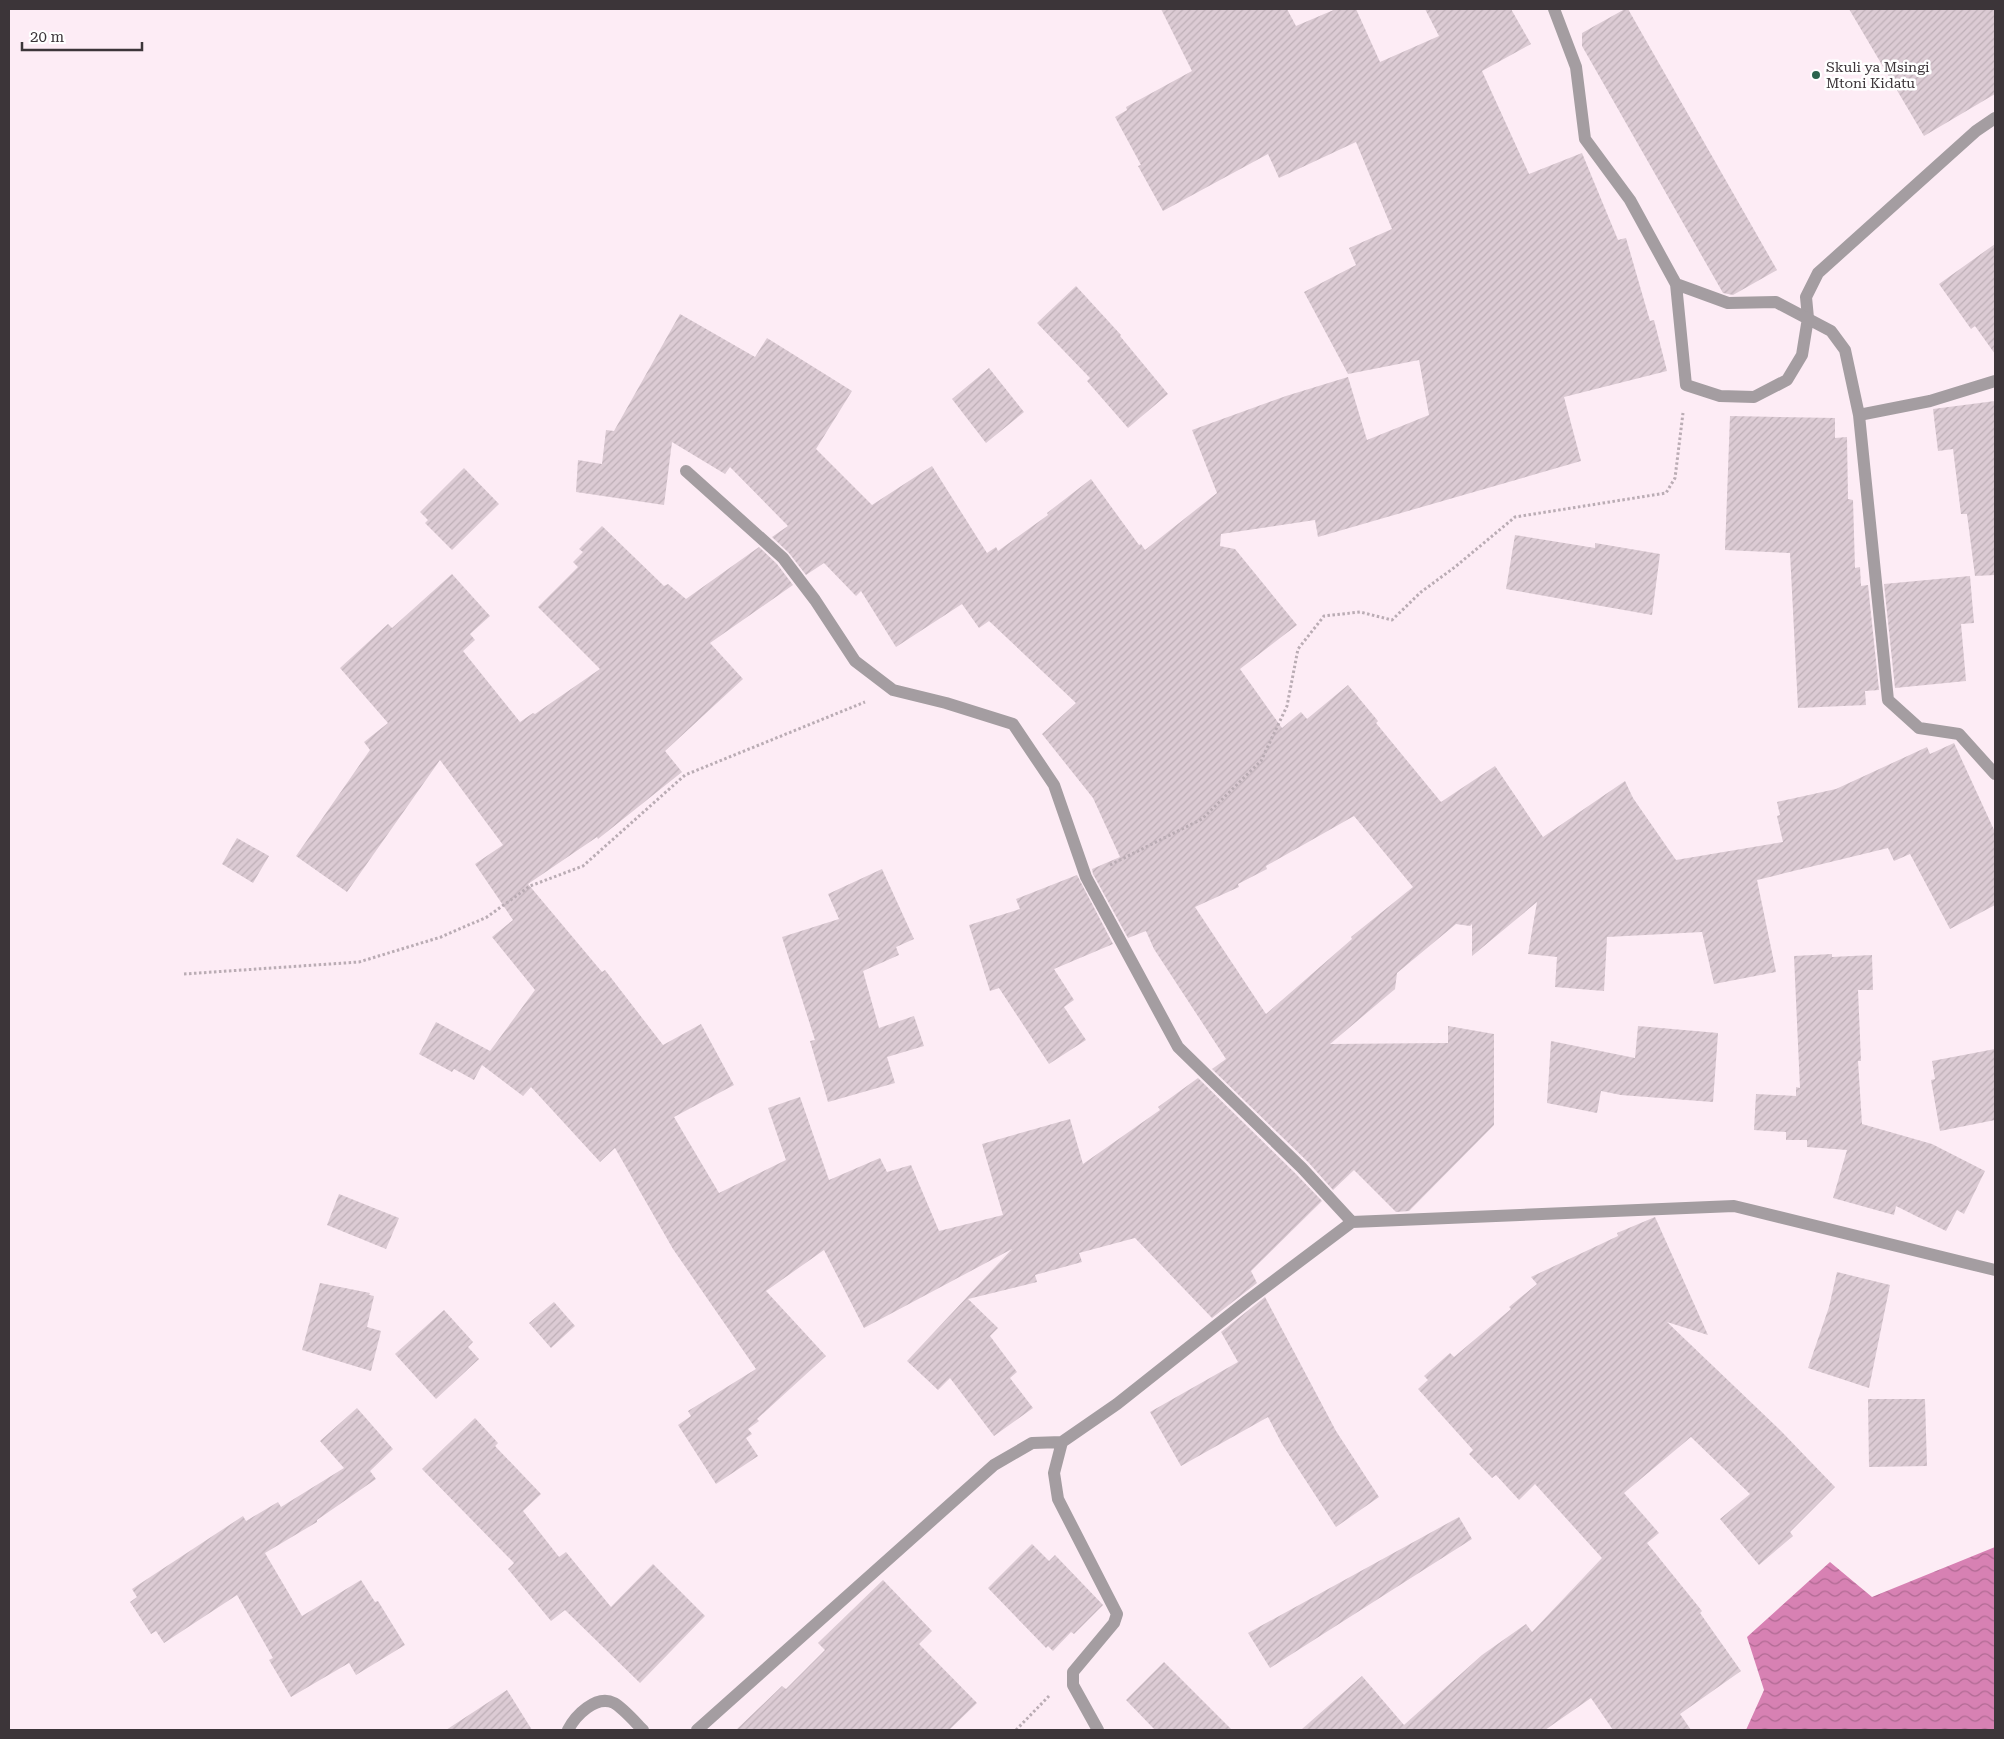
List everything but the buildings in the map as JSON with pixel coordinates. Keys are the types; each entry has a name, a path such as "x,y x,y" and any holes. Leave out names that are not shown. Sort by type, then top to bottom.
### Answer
{"street":[{"path":"1554,9 1576,67 1585,139 1630,200 1676,284 1686,385 1720,396 1754,397 1787,380 1802,356 1808,318 1806,297 1818,273 1976,131 1995,118"},
{"path":"1676,284 1728,303 1776,302 1831,331 1846,350 1859,415 1888,700 1918,728 1958,734 1995,774"},
{"path":"1859,415 1930,401 1995,381"},
{"path":"686,471 783,558 815,600 855,661 893,690 946,703 1013,724 1054,785 1086,877 1178,1047 1302,1168 1352,1222"},
{"path":"697,1730 994,1465 1032,1443 1062,1442 1117,1404 1247,1301 1352,1222 1734,1206 1995,1270"},
{"path":"1062,1442 1054,1473 1058,1499 1117,1614 1114,1623 1073,1672 1073,1685 1098,1730"},
{"path":"568,1730 573,1721 588,1707 601,1702 614,1703 643,1730"}],"path":[{"path":"1086,877 1202,819 1261,761 1287,706 1298,649 1324,616 1360,612 1392,620 1421,592 1455,567 1515,517 1666,493 1675,478 1686,385"},
{"path":"184,974 358,962 441,937 488,917 530,886 584,866 685,775 893,690"},
{"path":"1016,1730 1073,1672"}],"water":[{"path":"1995,1547 1995,1730 1746,1730 1764,1690 1747,1637 1830,1562 1872,1597"}],"place":[{"name":"Skuli ya Msingi Mtoni Kidatu","path":"1816,75"}]}
